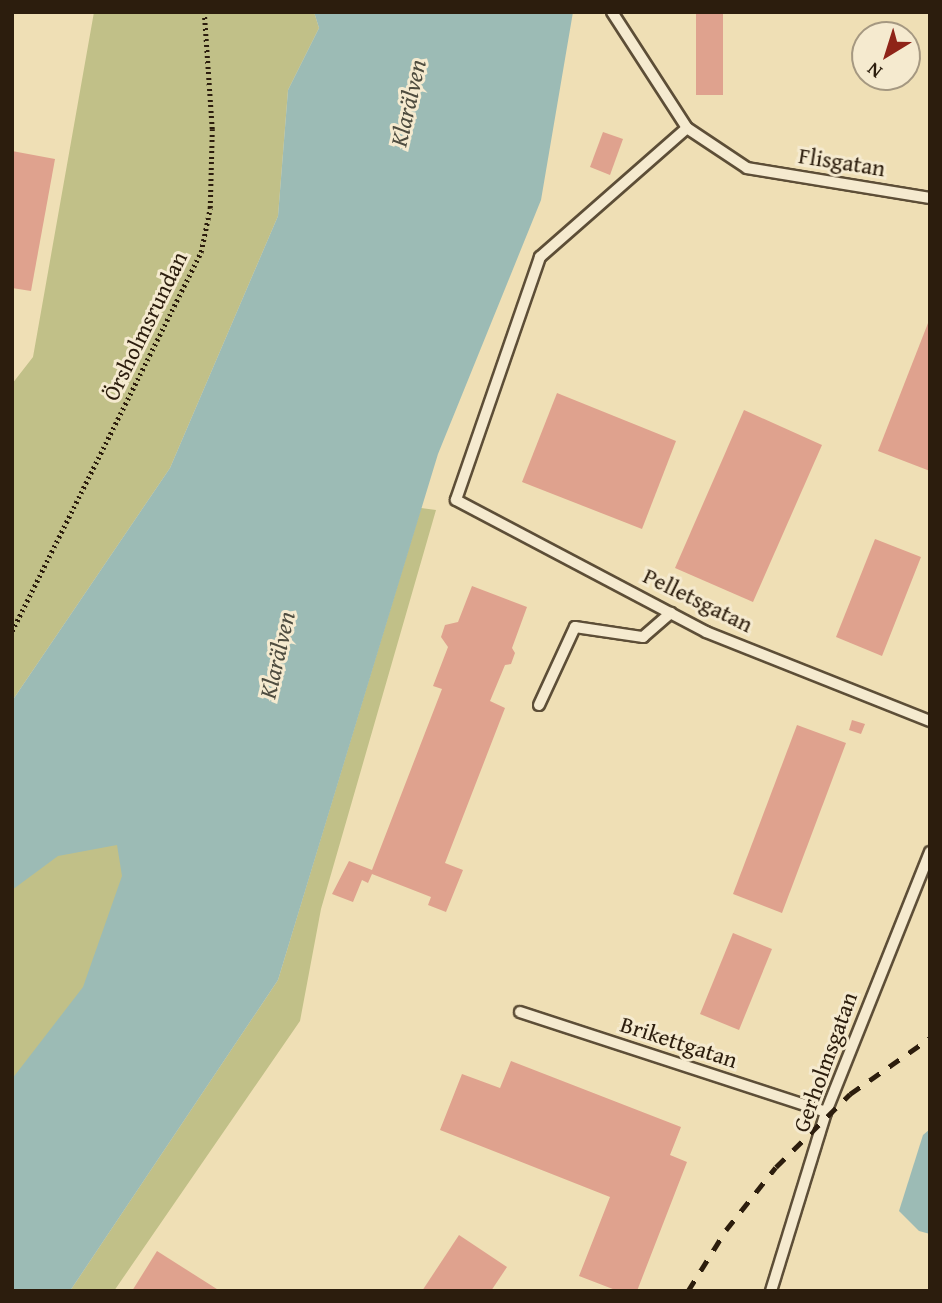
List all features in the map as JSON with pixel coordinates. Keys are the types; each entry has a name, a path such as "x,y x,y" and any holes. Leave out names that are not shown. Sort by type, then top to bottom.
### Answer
{"lane":[{"path":"612,12 687,128"},
{"name":"Flisgatan","path":"687,128 747,168 930,198"},
{"name":"Pelletsgatan","path":"687,128 540,257 456,500 706,632 930,721"},
{"path":"539,705 575,626 643,637 671,613"},
{"name":"Gerholmsgatan","path":"771,1291 826,1112 930,852"},
{"name":"Brikettgatan","path":"520,1012 826,1112"}],"path":[{"name":"Örsholmsrundan","path":"12,631 201,252 210,208 212,129 204,12"}],"shaded area":[{"path":"94,12 314,12 319,28 288,90 278,216 170,468 12,701 12,384 33,357"},
{"path":"421,508 436,510 321,909 300,1021 114,1291 70,1291 278,980"},
{"path":"192,796 12,1176 12,860"}],"water":[{"name":"Klarälven","path":"314,12 573,12 541,200 438,454 278,980 70,1291 12,1291 12,1079 83,987 122,876 117,845 58,856 12,890 12,701 170,468 278,216 288,90 319,28"},
{"path":"930,1129 930,1234 919,1231 899,1211 923,1135"}],"building":[{"path":"696,12 723,12 723,95 696,95"},
{"path":"603,132 623,139 610,175 590,167"},
{"path":"12,151 55,159 31,291 12,288"},
{"path":"930,318 930,471 878,451"},
{"path":"557,393 676,441 642,529 522,482"},
{"path":"744,410 822,445 753,602 675,568"},
{"path":"875,539 921,557 882,656 836,637"},
{"path":"472,586 527,607 512,648 515,653 511,664 505,665 490,701 505,708 445,863 463,870 446,912 428,905 431,897 372,874 368,883 362,880 353,902 332,894 349,861 372,870 442,689 433,686 448,647 441,637 445,625 458,622"},
{"path":"852,720 865,724 861,734 849,730"},
{"path":"797,725 846,743 782,913 733,894"},
{"path":"733,933 772,949 739,1030 700,1014"},
{"path":"511,1061 681,1127 670,1155 687,1162 637,1291 618,1291 579,1276 610,1197 440,1130 462,1074 500,1088"},
{"path":"459,1235 507,1267 491,1291 422,1291"},
{"path":"157,1251 220,1291 132,1291"}],"railway":[{"path":"688,1291 726,1230 776,1167 850,1094 930,1038"}]}
